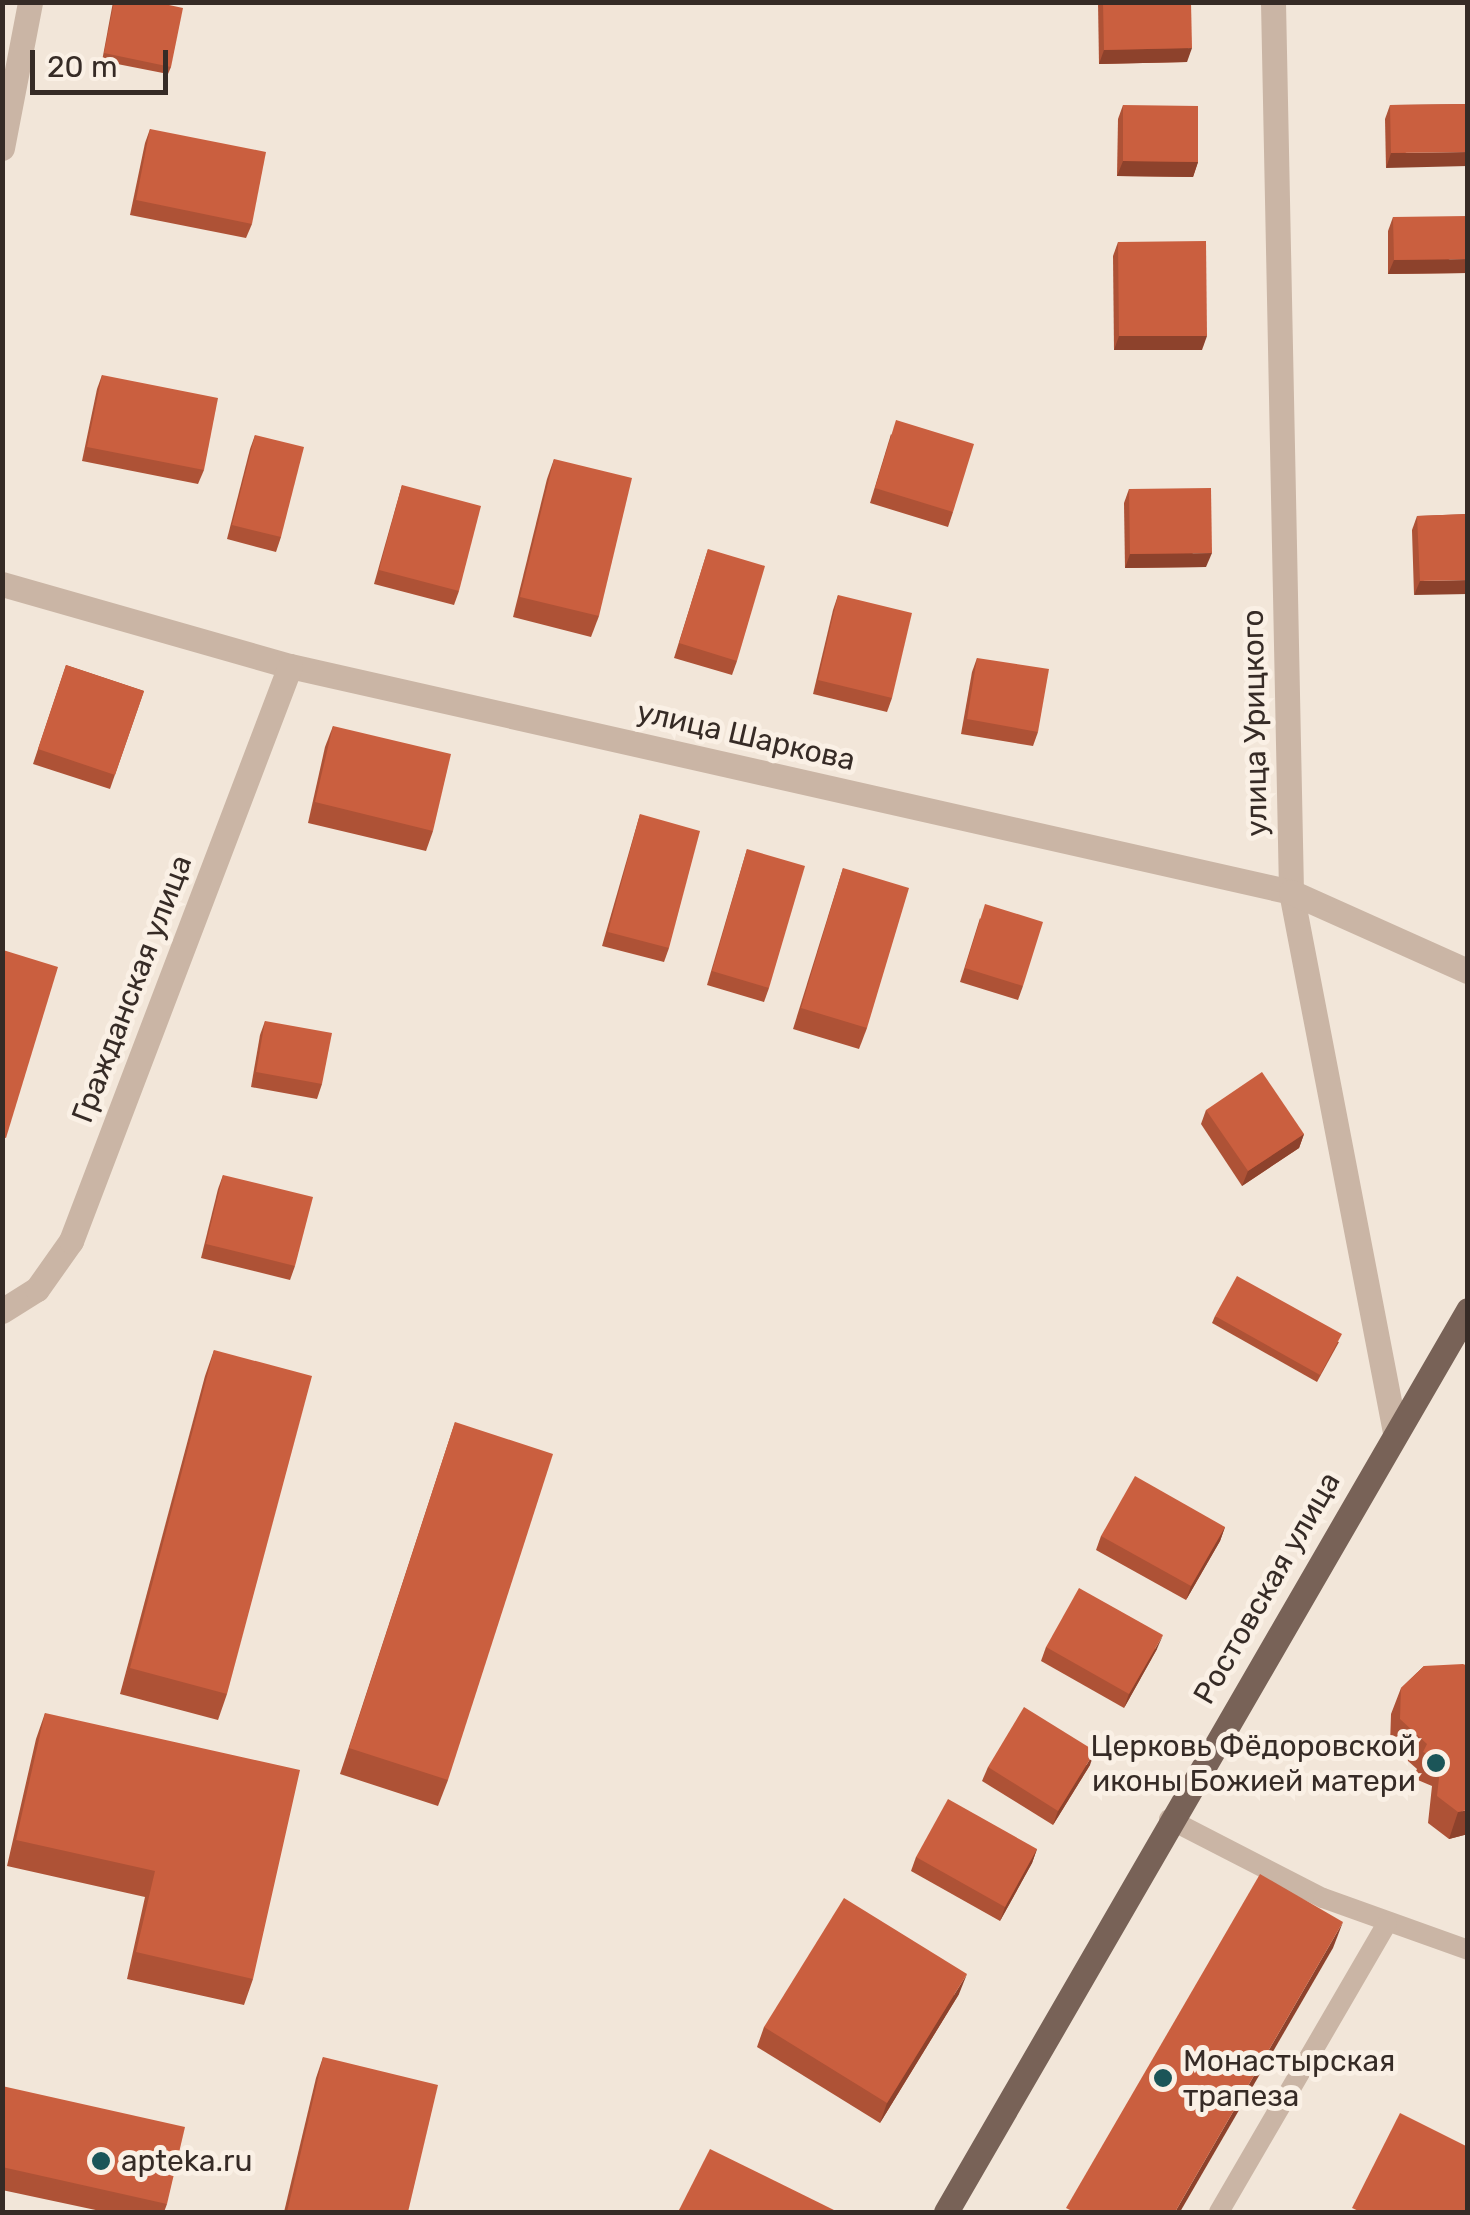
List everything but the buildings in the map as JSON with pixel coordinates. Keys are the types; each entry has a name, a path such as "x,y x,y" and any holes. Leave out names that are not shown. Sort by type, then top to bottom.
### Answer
{"main road":[{"name":"Ростовская улица","path":"946,2212 1468,1310"}],"street":[{"path":"2,148 30,2"},
{"name":"улица Урицкого","path":"1273,2 1290,892 1395,1432"},
{"name":"улица Шаркова","path":"2,584 290,666 1290,892 1468,971"},
{"name":"Гражданская улица","path":"2,1311 37,1289 71,1241 290,666"}],"lane":[{"path":"1170,1819 1387,1924 1468,1950"},
{"path":"1219,2212 1387,1924"}],"place":[{"name":"Церковь Фёдоровской иконы Божией матери","path":"1436,1763"},
{"name":"Монастырская трапеза","path":"1163,2078"},
{"name":"apteka.ru","path":"101,2161"}]}
